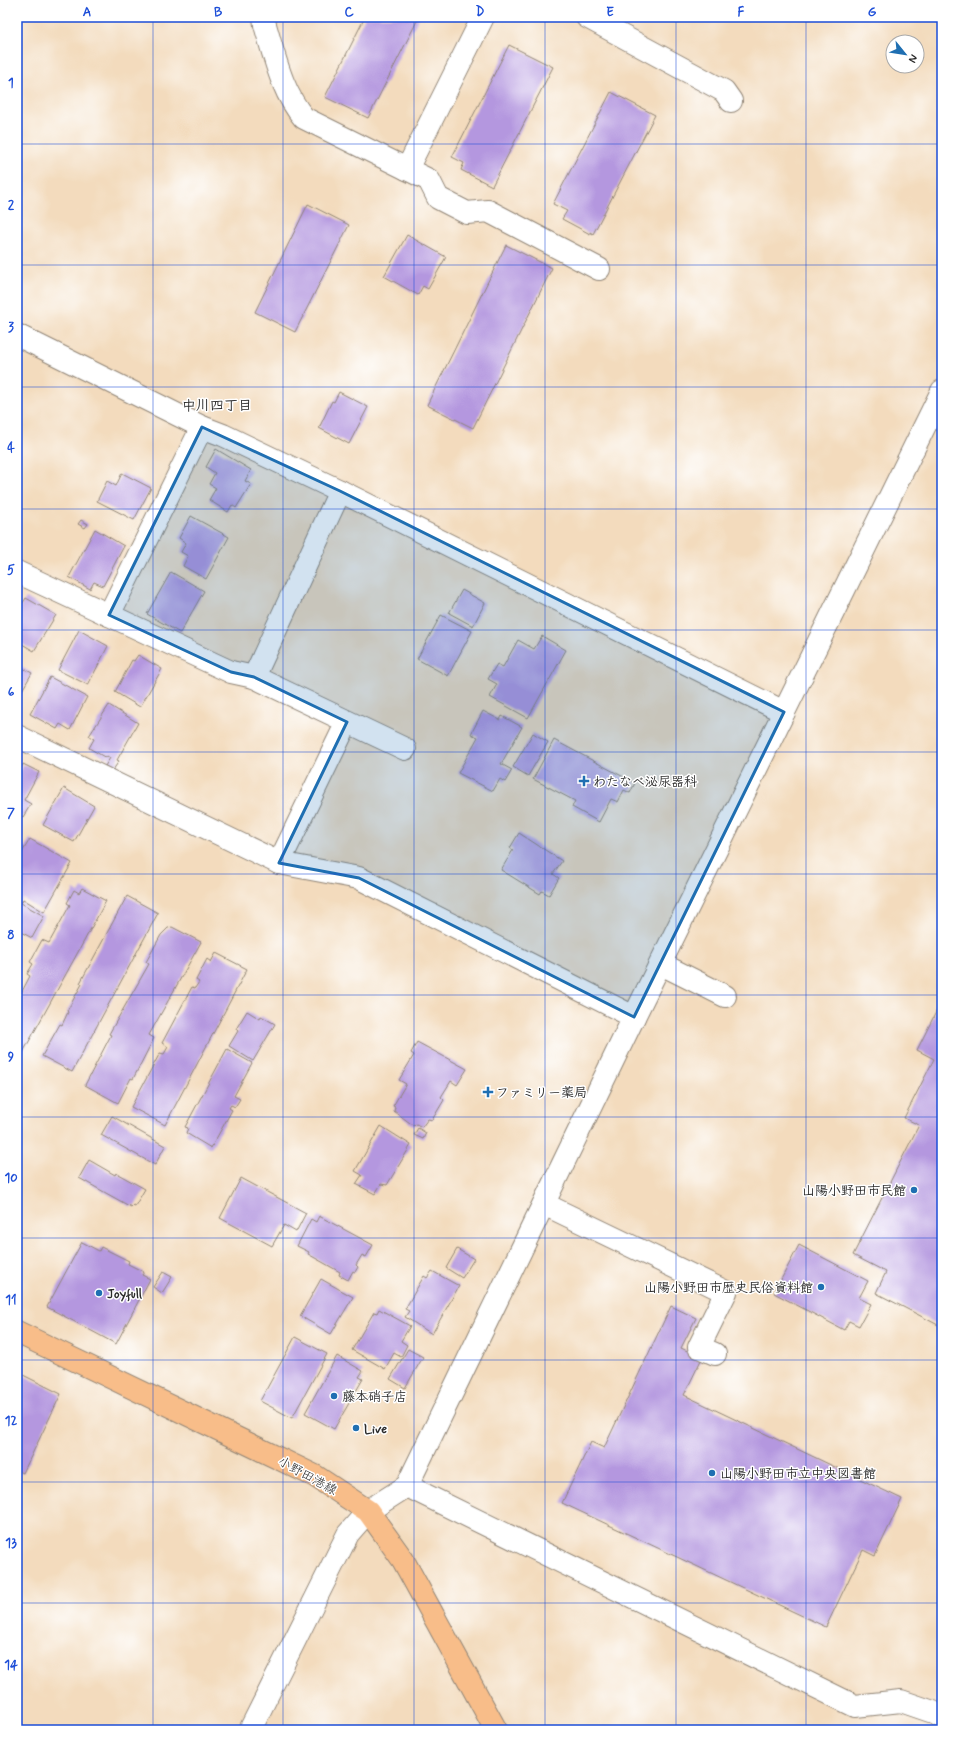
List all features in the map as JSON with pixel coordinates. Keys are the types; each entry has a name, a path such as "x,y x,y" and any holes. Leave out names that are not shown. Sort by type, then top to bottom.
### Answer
{"main road":[{"name":"小野田港線","path":"17,1332 315,1476 368,1511 403,1560 496,1730"}],"street":[{"path":"264,17 265,25 285,91 294,106 304,118 429,180 438,198 467,213 488,211 599,268"},
{"path":"407,169 483,17"},
{"path":"587,17 724,91 731,101"},
{"path":"17,335 202,427 223,435 340,491 784,712"},
{"path":"250,1730 348,1534 368,1511 407,1486 634,1017 942,391"},
{"path":"108,615 202,427"},
{"path":"254,677 340,491"},
{"path":"17,572 230,672 254,677 405,749"},
{"path":"279,863 347,722"},
{"path":"17,736 279,863 359,878 634,1017"},
{"path":"661,964 725,996"},
{"path":"544,1204 726,1292 699,1347 714,1354"},
{"path":"407,1486 855,1706 901,1701 942,1717"}],"highlighted area":[{"path":"202,427 340,491 784,712 634,1017 359,878 279,863 347,722 254,677 231,672 109,615"}],"building":[{"path":"365,17 419,17 368,118 325,97"},
{"path":"509,45 553,67 492,186 461,170 464,163 452,157"},
{"path":"611,92 655,115 593,234 590,232 590,234 562,219 567,211 553,204"},
{"path":"308,204 349,225 295,332 255,312"},
{"path":"407,235 446,257 428,289 423,286 418,295 384,276"},
{"path":"506,245 552,268 473,428 427,405"},
{"path":"339,392 368,407 349,444 319,428 332,401 334,402"},
{"path":"216,449 251,470 245,481 251,484 236,508 232,505 228,512 209,500 216,488 209,484 215,473 206,467"},
{"path":"122,473 151,488 134,520 97,501 107,481 116,486"},
{"path":"191,516 229,537 206,579 183,566 188,556 181,552 186,543 179,538"},
{"path":"81,520 88,524 85,528 78,524"},
{"path":"95,529 124,546 103,586 94,582 90,589 69,577"},
{"path":"171,572 204,591 180,633 147,614"},
{"path":"462,590 485,603 473,626 449,613"},
{"path":"26,598 56,615 34,651 17,641 17,612"},
{"path":"441,615 472,631 448,676 417,659"},
{"path":"79,630 108,646 88,685 58,670"},
{"path":"542,636 566,650 528,718 490,697 497,684 488,679 497,664 503,667 518,640 534,649"},
{"path":"138,655 162,669 140,707 115,692 132,660 134,661"},
{"path":"17,665 32,673 17,699"},
{"path":"50,677 87,697 70,730 60,724 57,729 30,714"},
{"path":"109,705 138,723 113,770 105,766 110,758 107,756 106,758 89,748 94,739 89,736"},
{"path":"483,711 500,720 502,716 522,727 501,764 512,770 505,782 500,779 493,791 458,773 478,737 471,734"},
{"path":"533,733 548,742 528,776 513,767"},
{"name":"わたなべ泌尿器科","path":"554,740 635,783 630,793 624,790 618,802 611,799 599,822 572,807 575,801 533,779"},
{"path":"23,764 39,772 24,800 31,804 23,817 17,814 17,769 20,771"},
{"path":"64,788 94,806 74,842 43,825"},
{"path":"519,833 562,861 553,874 559,878 549,895 542,891 540,894 501,870 513,850 510,848"},
{"path":"30,839 72,863 44,912 23,899 21,903 44,916 32,938 17,930 17,861"},
{"path":"82,888 106,901 21,1056 17,1054 17,1001 30,976 27,974 33,964 30,962 42,940 49,943 70,905 67,903 74,890 79,893"},
{"path":"127,896 158,913 72,1072 42,1056 60,1024 62,1025 68,1012 67,1011 82,984 80,983"},
{"path":"172,927 201,942 149,1035 154,1038 133,1079 131,1078 118,1103 85,1085 111,1035 109,1034 149,964 146,962 161,935 168,928"},
{"path":"216,953 247,969 165,1125 131,1107 160,1053 164,1054 168,1047 162,1043 192,987 195,988 199,982 196,980 207,959 211,962"},
{"name":"山陽小野田市民館","path":"942,1000 942,1327 876,1293 886,1272 853,1255 919,1125 904,1118 934,1059 917,1050"},
{"path":"247,1011 260,1019 261,1016 275,1024 253,1061 229,1046 238,1031 236,1029"},
{"path":"417,1042 467,1069 457,1085 451,1081 441,1097 444,1100 432,1120 428,1119 422,1127 416,1124 414,1126 394,1111 395,1107 393,1106 406,1084 399,1080 414,1055 411,1053"},
{"path":"227,1049 252,1063 234,1096 240,1099 235,1107 231,1105 229,1108 232,1110 211,1148 186,1133 188,1128 185,1127"},
{"path":"112,1116 165,1146 155,1165 101,1135"},
{"path":"381,1126 411,1145 387,1185 381,1184 375,1194 356,1184 362,1175 355,1171"},
{"path":"418,1128 426,1133 423,1139 414,1135"},
{"path":"89,1160 115,1175 116,1173 145,1189 135,1206 133,1205 131,1207 79,1178"},
{"path":"241,1178 306,1213 296,1232 284,1225 272,1246 220,1218"},
{"path":"319,1216 373,1245 366,1257 362,1255 356,1265 358,1267 355,1272 353,1271 348,1280 339,1275 340,1272 297,1246 311,1219 316,1222"},
{"name":"Joyfull","path":"82,1242 99,1251 101,1247 129,1261 128,1264 144,1272 142,1275 150,1279 116,1344 47,1307"},
{"name":"山陽小野田市歴史民俗資料館","path":"799,1245 868,1281 859,1298 871,1304 859,1326 849,1321 844,1330 774,1293"},
{"path":"457,1249 474,1259 462,1278 446,1268"},
{"path":"432,1271 459,1286 432,1334 405,1317 409,1311 405,1309 424,1276 427,1278"},
{"path":"163,1272 172,1277 162,1293 153,1287"},
{"path":"321,1279 353,1297 331,1334 300,1316"},
{"name":"山陽小野田市立中央図書館","path":"671,1306 696,1318 681,1348 702,1358 684,1395 902,1499 875,1556 863,1550 826,1627 562,1503 591,1442 604,1448"},
{"path":"379,1309 410,1326 401,1341 407,1345 401,1357 394,1353 385,1369 352,1350 374,1312 377,1313"},
{"path":"295,1337 327,1354 292,1418 260,1401"},
{"path":"408,1349 423,1357 405,1388 390,1379"},
{"name":"藤本硝子店","path":"337,1356 363,1371 359,1377 363,1379 334,1429 305,1413"},
{"path":"17,1372 61,1394 23,1473 17,1470"}],"place":[{"name":"わたなべ泌尿器科","path":"584,781"},
{"name":"ファミリー薬局","path":"488,1092"},
{"name":"山陽小野田市民館","path":"914,1190"},
{"name":"山陽小野田市歴史民俗資料館","path":"821,1287"},
{"name":"Joyfull","path":"99,1293"},
{"name":"藤本硝子店","path":"334,1396"},
{"name":"Live","path":"356,1428"},
{"name":"山陽小野田市立中央図書館","path":"712,1473"}],"district":[{"name":"中川四丁目","path":"217,405"}]}
